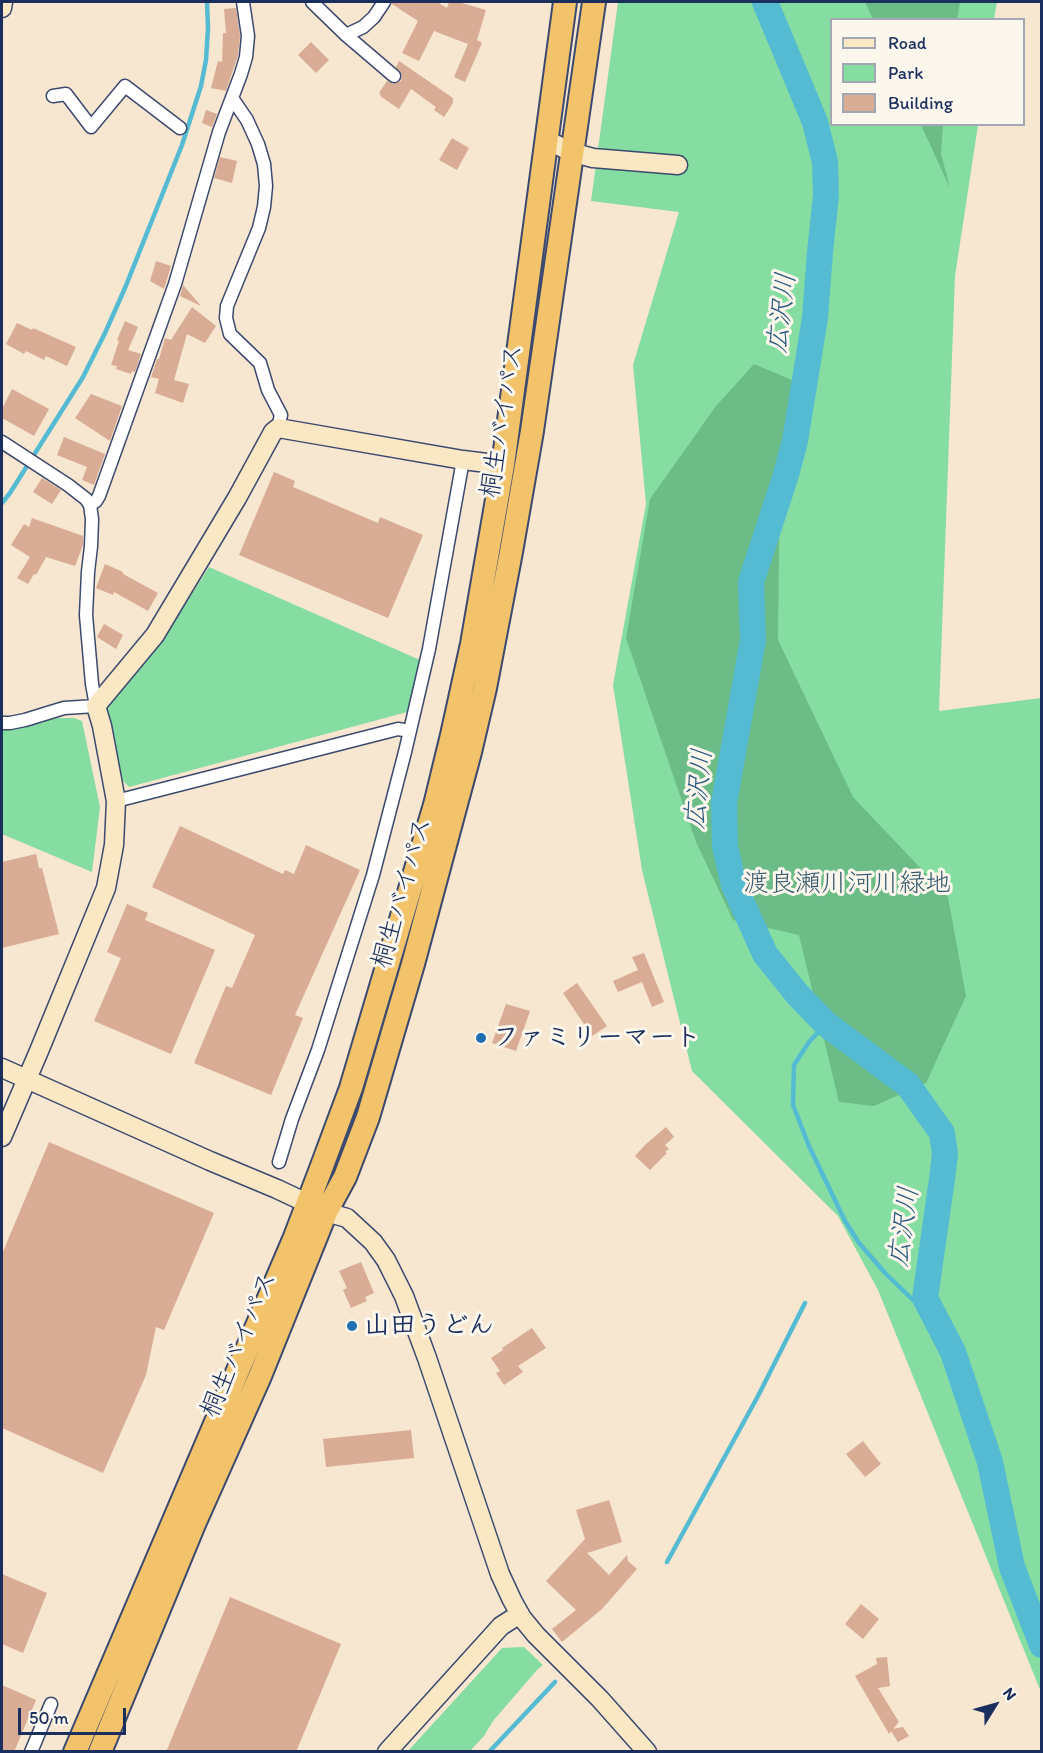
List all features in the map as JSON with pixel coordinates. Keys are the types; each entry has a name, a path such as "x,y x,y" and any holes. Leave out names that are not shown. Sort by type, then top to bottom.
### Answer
{"highway":[{"name":"桐生バイパス","path":"100,1752 194,1524 260,1376 317,1207 435,805 472,644 503,465 566,2"},
{"name":"桐生バイパス","path":"75,1752 295,1237 317,1207 345,1177 368,1117 453,819 485,688 512,552 532,431 594,2"}],"street":[{"path":"2,8 3,2"},
{"path":"90,505 99,496 175,284 224,114 241,74 247,46 248,26 243,2"},
{"path":"312,2 394,76"},
{"path":"346,34 363,27 374,17 384,2"},
{"path":"52,96 66,94 91,127 125,86 180,128"},
{"path":"232,98 247,120 258,144 264,164 266,186 259,228 227,306 226,318 230,334 260,363 268,390 280,415 278,429"},
{"path":"547,140 572,152 593,158 678,165"},
{"path":"2,723 25,720 64,708 96,706 155,635 231,508 273,432 278,429 503,465"},
{"path":"2,442 81,495 90,505 92,519 86,615 92,684 116,801 114,844 106,888 2,1137"},
{"path":"279,1162 292,1119 318,1050 373,875 429,649 463,460"},
{"path":"116,801 398,729 410,731"},
{"path":"2,1068 317,1207 347,1218 367,1236 380,1250 404,1296 500,1574 520,1614 536,1635 600,1699 647,1752"},
{"path":"387,1752 501,1626 520,1614"},
{"path":"31,1752 51,1704"}],"green space":[{"name":"渡良瀬川河川緑地","path":"618,2 997,2 994,18 830,18 830,126 978,126 955,276 939,711 1041,698 1041,1692 878,1290 838,1216 692,1071 642,870 613,685 646,504 633,365 679,212 591,201"},
{"path":"865,2 960,2 957,18 873,18"},
{"path":"921,126 943,126 941,154 950,188"},
{"path":"754,364 799,383 780,458 778,640 853,797 948,897 966,996 926,1083 874,1106 839,1102 799,935 733,920 696,842 626,638 650,499 716,406"},
{"path":"209,567 420,660 411,711 129,787 121,779 103,711 106,703 164,638"},
{"path":"52,718 74,718 82,721 100,807 92,872 2,834 2,730 32,725"},
{"path":"524,1647 543,1665 493,1721 484,1736 470,1751 408,1751 502,1648"}],"building":[{"path":"392,2 437,2 447,8 449,2 458,2 486,10 477,40 482,43 465,82 454,77 468,44 434,31 419,61 402,53 418,21"},
{"path":"236,8 240,36 238,55 226,91 211,88 218,61 222,62 223,33 226,33 224,9"},
{"path":"311,42 329,60 316,73 298,55"},
{"path":"399,61 453,98 453,103 444,117 434,110 436,107 411,89 399,109 380,96 379,93 387,81 393,84 401,81 402,74 396,67"},
{"path":"206,110 217,114 212,127 202,123"},
{"path":"452,138 469,148 457,170 439,160"},
{"path":"220,157 237,161 232,183 214,178"},
{"path":"156,261 171,266 164,289 150,281"},
{"path":"183,285 201,306 180,296"},
{"path":"192,307 216,326 205,343 187,334 174,380 189,384 183,403 155,393 159,379 151,377 165,338 171,340"},
{"path":"125,321 138,327 128,350 141,354 135,372 132,371 131,374 111,365 119,341 117,340"},
{"path":"17,323 76,347 67,366 46,356 44,360 26,351 24,354 6,344"},
{"path":"12,389 49,409 34,436 2,418 2,409"},
{"path":"91,394 122,406 110,441 75,418"},
{"path":"64,437 105,454 94,485 82,480 87,467 57,455"},
{"path":"274,472 295,481 293,487 378,523 380,517 423,535 388,618 239,555"},
{"path":"42,478 61,490 52,504 33,492"},
{"path":"32,518 83,536 83,545 75,566 46,557 28,584 17,578 30,557 11,545 24,524 29,527"},
{"path":"105,564 158,593 148,611 114,592 113,595 96,588"},
{"path":"104,624 123,635 116,649 97,637"},
{"path":"180,826 283,874 285,870 294,874 306,845 360,870 295,1015 303,1018 271,1095 194,1063 226,986 232,988 255,935 152,887"},
{"path":"36,854 39,868 42,868 59,934 2,948 2,862"},
{"path":"127,904 148,913 145,920 215,950 171,1054 94,1021 121,958 107,952"},
{"path":"644,953 664,1002 652,1007 642,982 618,992 613,981 638,970 632,957"},
{"path":"577,983 607,1026 592,1036 563,993"},
{"path":"506,1004 530,1011 516,1051 492,1043"},
{"path":"666,1127 674,1137 665,1145 669,1149 665,1152 667,1153 650,1170 635,1156"},
{"path":"49,1142 214,1213 164,1330 156,1327 146,1375 103,1473 2,1428 2,1254"},
{"path":"361,1262 374,1293 365,1297 367,1301 351,1308 343,1290 347,1288 339,1271"},
{"path":"532,1328 546,1348 518,1366 523,1372 504,1385 496,1373 500,1371 491,1358"},
{"path":"411,1430 414,1458 326,1467 323,1439"},
{"path":"863,1441 881,1464 865,1477 846,1454"},
{"path":"609,1500 622,1542 587,1553 609,1575 627,1555 628,1561 637,1569 602,1609 562,1642 552,1629 576,1610 546,1581 585,1539 576,1510"},
{"path":"2,1574 47,1593 23,1653 2,1644"},
{"path":"230,1597 341,1644 296,1752 166,1752"},
{"path":"861,1604 879,1619 863,1639 845,1624"},
{"path":"887,1657 890,1686 878,1688 899,1722 893,1729 903,1727 909,1736 898,1742 891,1731 889,1734 855,1676 877,1664 876,1658"},
{"path":"2,1685 36,1700 14,1752 2,1752"}],"waterway":[{"path":"2,503 83,377 125,288 182,145 201,86 206,60 207,2"},
{"name":"広沢川","path":"765,2 815,122 825,162 826,195 815,318 795,441 751,582 753,640 724,803 725,847 734,885 765,954 797,994 826,1024 908,1085 942,1133 945,1154 925,1298 953,1352 990,1462 1012,1567 1042,1645"},
{"path":"826,1024 809,1042 794,1065 793,1105 809,1146 845,1221 859,1243 886,1274 937,1323"},
{"path":"667,1562 758,1396 805,1303"},
{"path":"489,1752 555,1682"}],"place":[{"name":"ファミリーマート","path":"481,1038"},
{"name":"山田うどん","path":"352,1326"}]}
